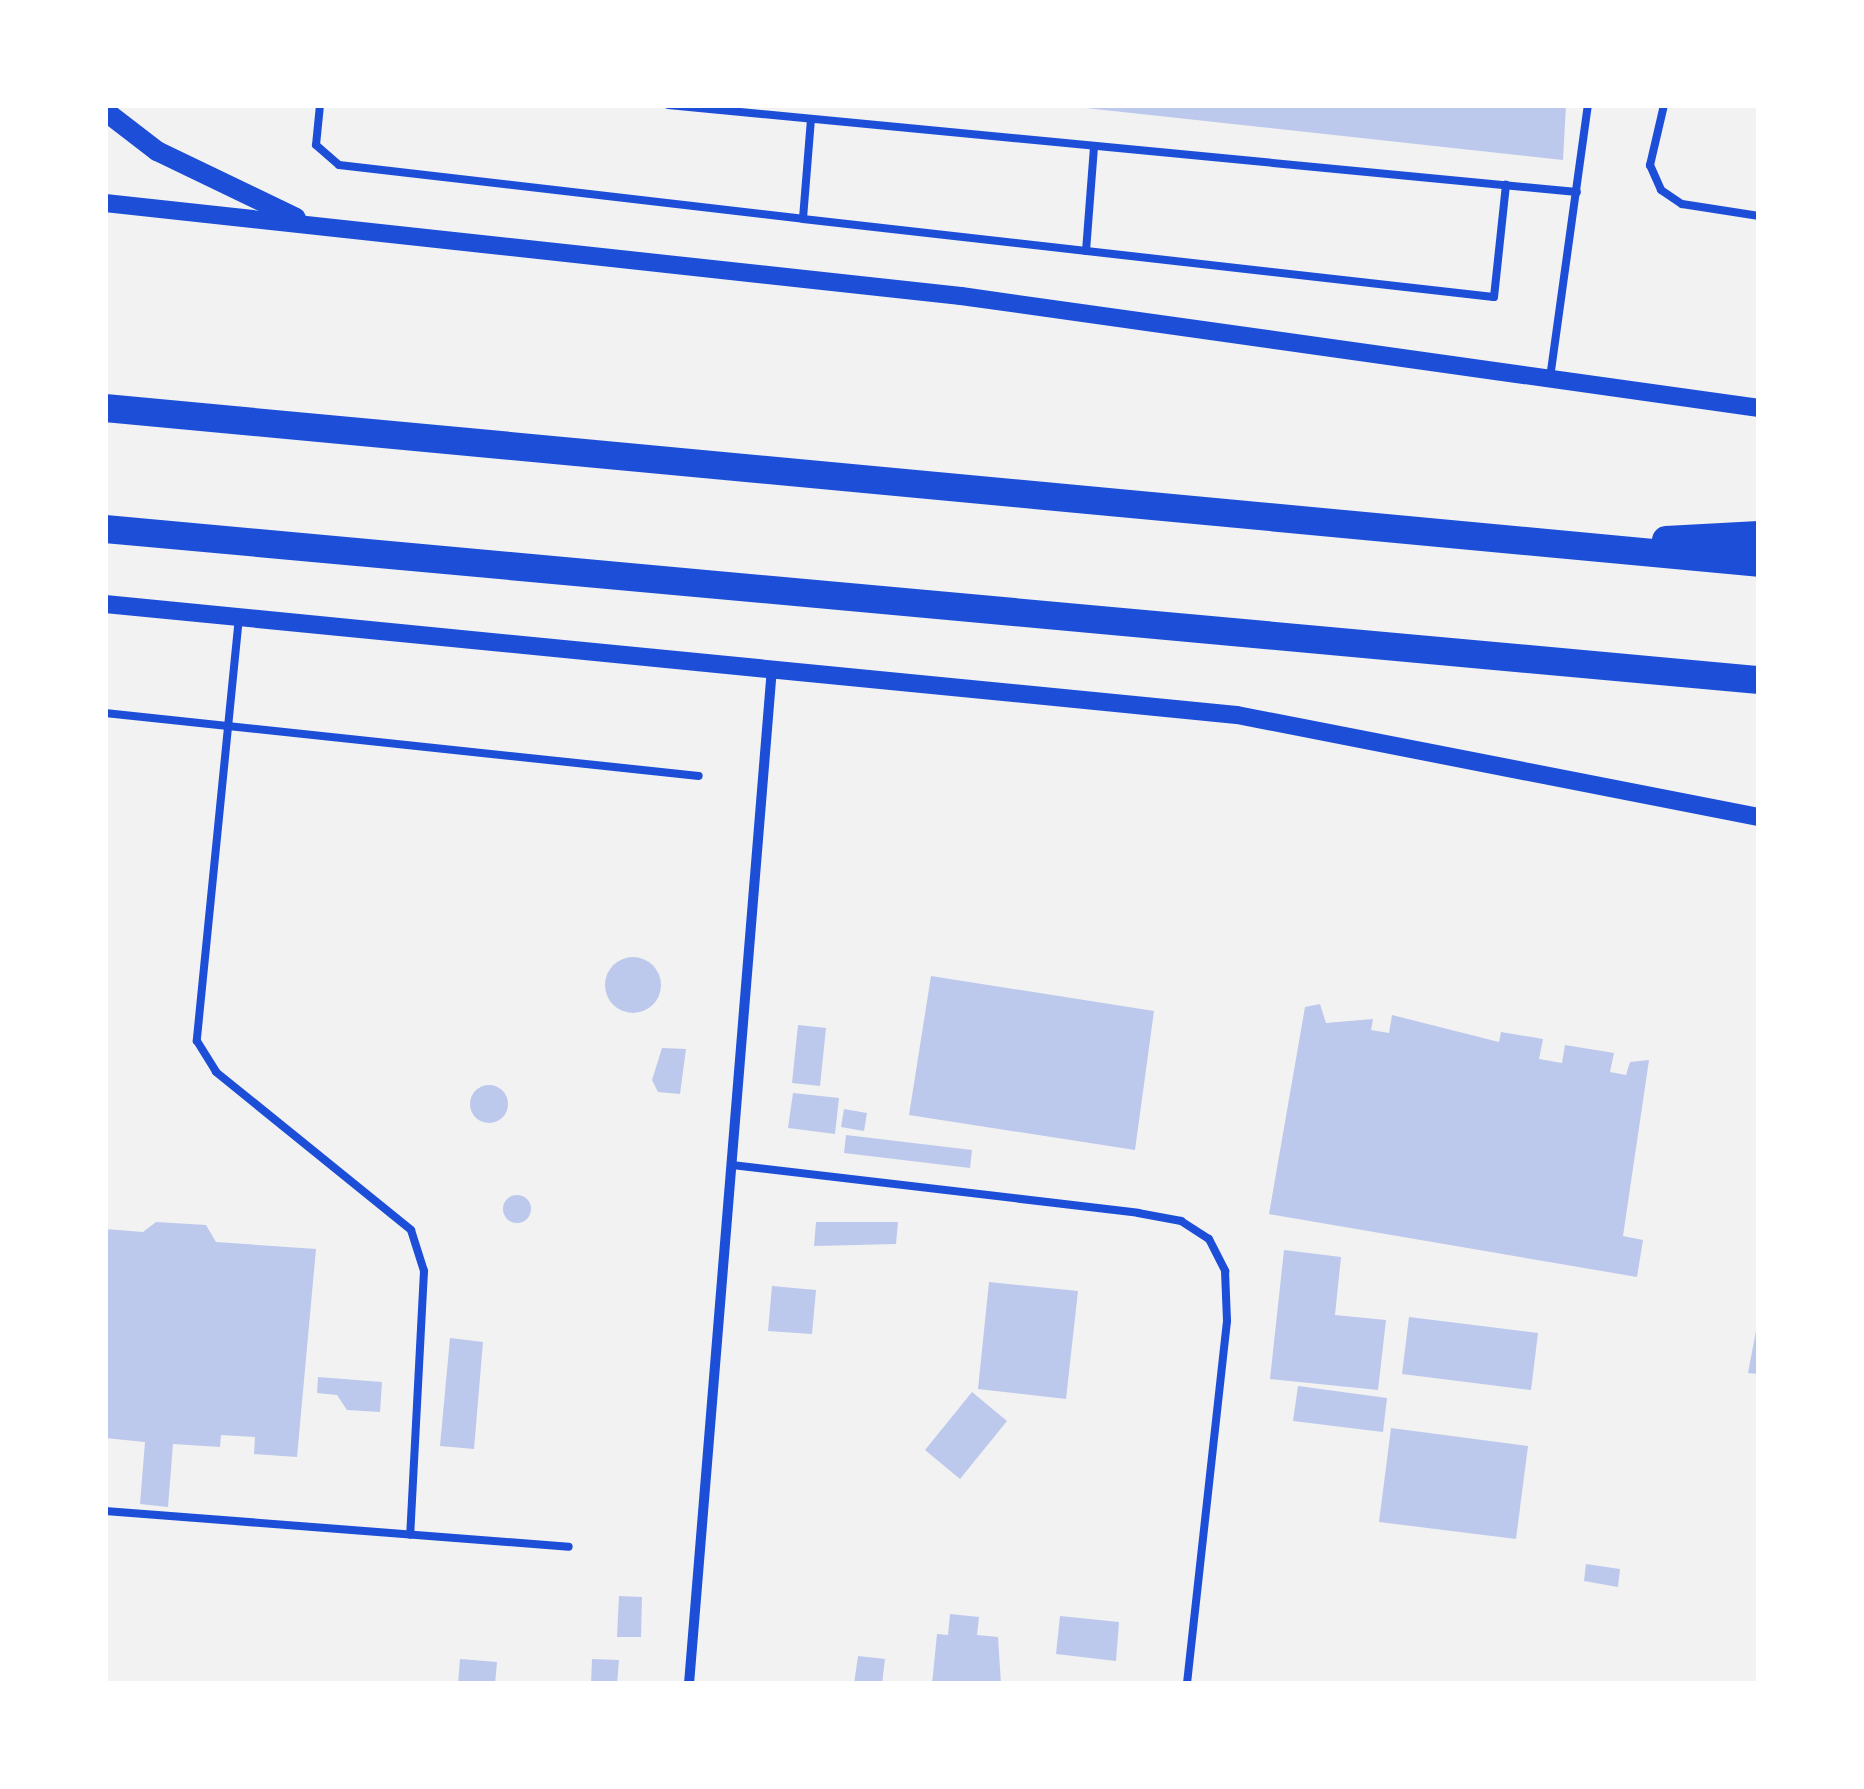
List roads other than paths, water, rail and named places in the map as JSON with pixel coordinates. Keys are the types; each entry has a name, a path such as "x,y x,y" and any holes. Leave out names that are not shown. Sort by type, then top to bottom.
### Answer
{"highway":[{"path":"105,408 1759,562"},
{"path":"105,529 1759,680"},
{"path":"1606,546 1759,535"}],"main road":[{"path":"105,111 157,151 296,218"}],"street":[{"path":"105,203 296,218 1759,408"},
{"path":"105,604 1237,714 1759,818"},
{"path":"689,1684 772,669"}],"lane":[{"path":"320,105 316,144 339,164 1494,296 1506,185"},
{"path":"668,105 1576,192"},
{"path":"1550,378 1588,105"},
{"path":"1664,105 1650,165 1661,190 1682,204 1759,216"},
{"path":"802,219 811,119"},
{"path":"1086,251 1094,146"},
{"path":"239,617 232,726 196,1041 216,1072 411,1230 424,1271 410,1535"},
{"path":"105,713 699,776"},
{"path":"732,1165 1138,1213 1182,1221 1209,1239 1225,1271 1228,1321 1187,1684"},
{"path":"105,1511 568,1547"}]}
